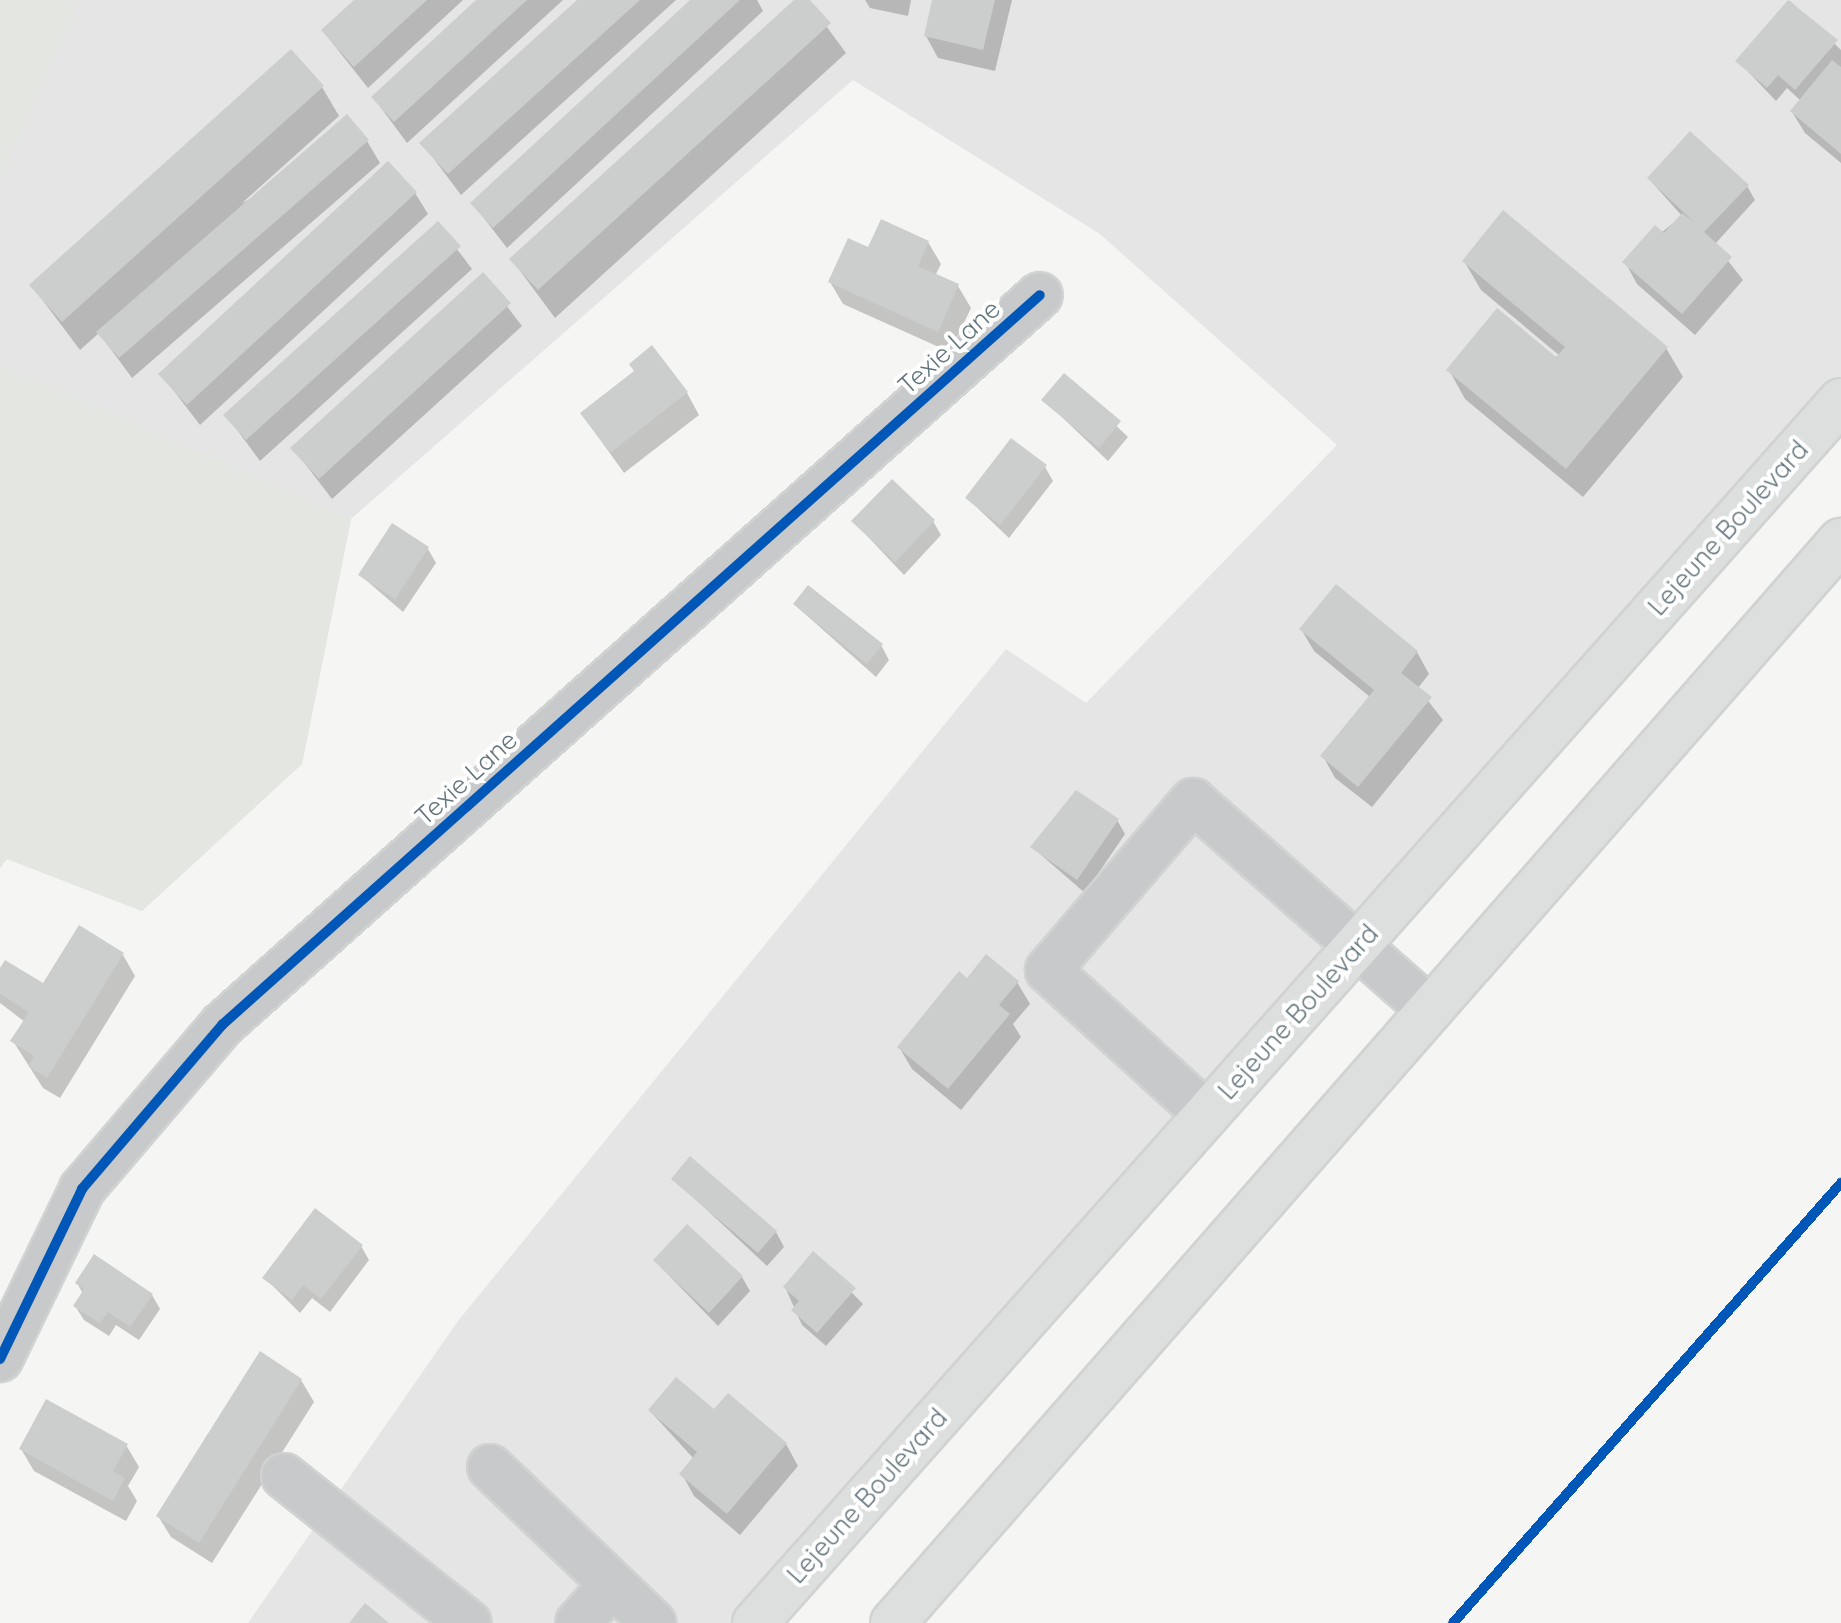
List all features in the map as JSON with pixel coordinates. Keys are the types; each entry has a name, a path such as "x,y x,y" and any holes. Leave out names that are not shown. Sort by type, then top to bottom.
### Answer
{"highway":[{"name":"Lejeune Boulevard","path":"755,1623 1841,401"},
{"path":"893,1623 1841,541"}],"street":[{"name":"Texie Lane","path":"0,1359 82,1189 222,1025 1040,295"},
{"path":"1206,1114 1048,970 1193,801 1430,1010"},
{"path":"490,1467 653,1623"},
{"path":"284,1476 469,1623"},
{"path":"578,1623 612,1585"}],"shaded area":[{"path":"0,0 1841,0 1841,401 755,1623 248,1623 458,1321 1006,649 1086,703 1337,445 1100,234 853,80 351,519 302,764 142,911 7,859 0,868"},
{"path":"0,0 79,0 0,178"},
{"path":"0,364 351,519 302,764 142,911 7,859 0,868"}],"building":[{"path":"354,0 427,0 354,67 321,30"},
{"path":"476,0 527,0 394,122 371,97"},
{"path":"577,0 640,0 448,174 419,143"},
{"path":"690,0 740,0 493,228 470,203"},
{"path":"794,0 810,0 831,23 538,290 509,259"},
{"path":"932,0 995,0 983,50 924,36"},
{"path":"1788,0 1838,40 1795,90 1778,75 1767,88 1735,61"},
{"path":"291,49 324,86 62,322 29,285"},
{"path":"1832,60 1841,67 1841,154 1790,111"},
{"path":"347,114 369,140 119,358 96,332"},
{"path":"1690,131 1749,185 1704,232 1732,257 1682,314 1622,262 1655,225 1664,233 1682,213 1694,222 1647,178"},
{"path":"388,161 417,192 187,405 158,374"},
{"path":"1503,210 1668,347 1566,469 1446,370 1497,308 1556,357 1565,347 1462,261"},
{"path":"881,219 929,241 918,266 959,284 938,332 828,282 848,238 868,247"},
{"path":"438,221 461,246 246,440 223,415"},
{"path":"483,272 511,303 319,479 290,448"},
{"path":"652,345 688,392 610,453 580,413 634,371 629,364"},
{"path":"1064,373 1121,421 1099,448 1041,400"},
{"path":"1011,438 1047,465 1000,525 965,498"},
{"path":"892,479 935,520 895,562 851,521"},
{"path":"392,523 429,547 395,599 358,575"},
{"path":"1336,584 1418,651 1401,673 1432,697 1358,787 1320,756 1374,690 1299,629"},
{"path":"808,585 883,644 867,664 793,604"},
{"path":"1076,790 1119,819 1077,880 1030,847"},
{"path":"79,925 124,953 47,1078 28,1066 34,1056 10,1041 29,1012 0,994 0,968 5,960 43,983"},
{"path":"986,954 1019,981 999,1005 1010,1014 948,1089 897,1047 959,971 967,978"},
{"path":"690,1156 777,1231 758,1253 671,1179"},
{"path":"315,1208 363,1245 321,1299 303,1285 292,1300 262,1278"},
{"path":"687,1224 743,1276 709,1313 653,1260"},
{"path":"813,1251 856,1288 817,1333 791,1310 799,1301 783,1287"},
{"path":"94,1254 153,1294 130,1327 108,1312 100,1323 73,1306 84,1289 75,1283"},
{"path":"260,1351 302,1379 199,1543 156,1516"},
{"path":"676,1377 714,1409 728,1393 787,1443 727,1514 679,1474 697,1452 648,1410"},
{"path":"46,1399 128,1444 113,1471 125,1478 113,1501 19,1449"},
{"path":"365,1603 389,1623 349,1623"}],"cycle path":[{"path":"0,1359 82,1189 222,1025 1040,295"},
{"path":"1453,1623 1841,1183"}]}
